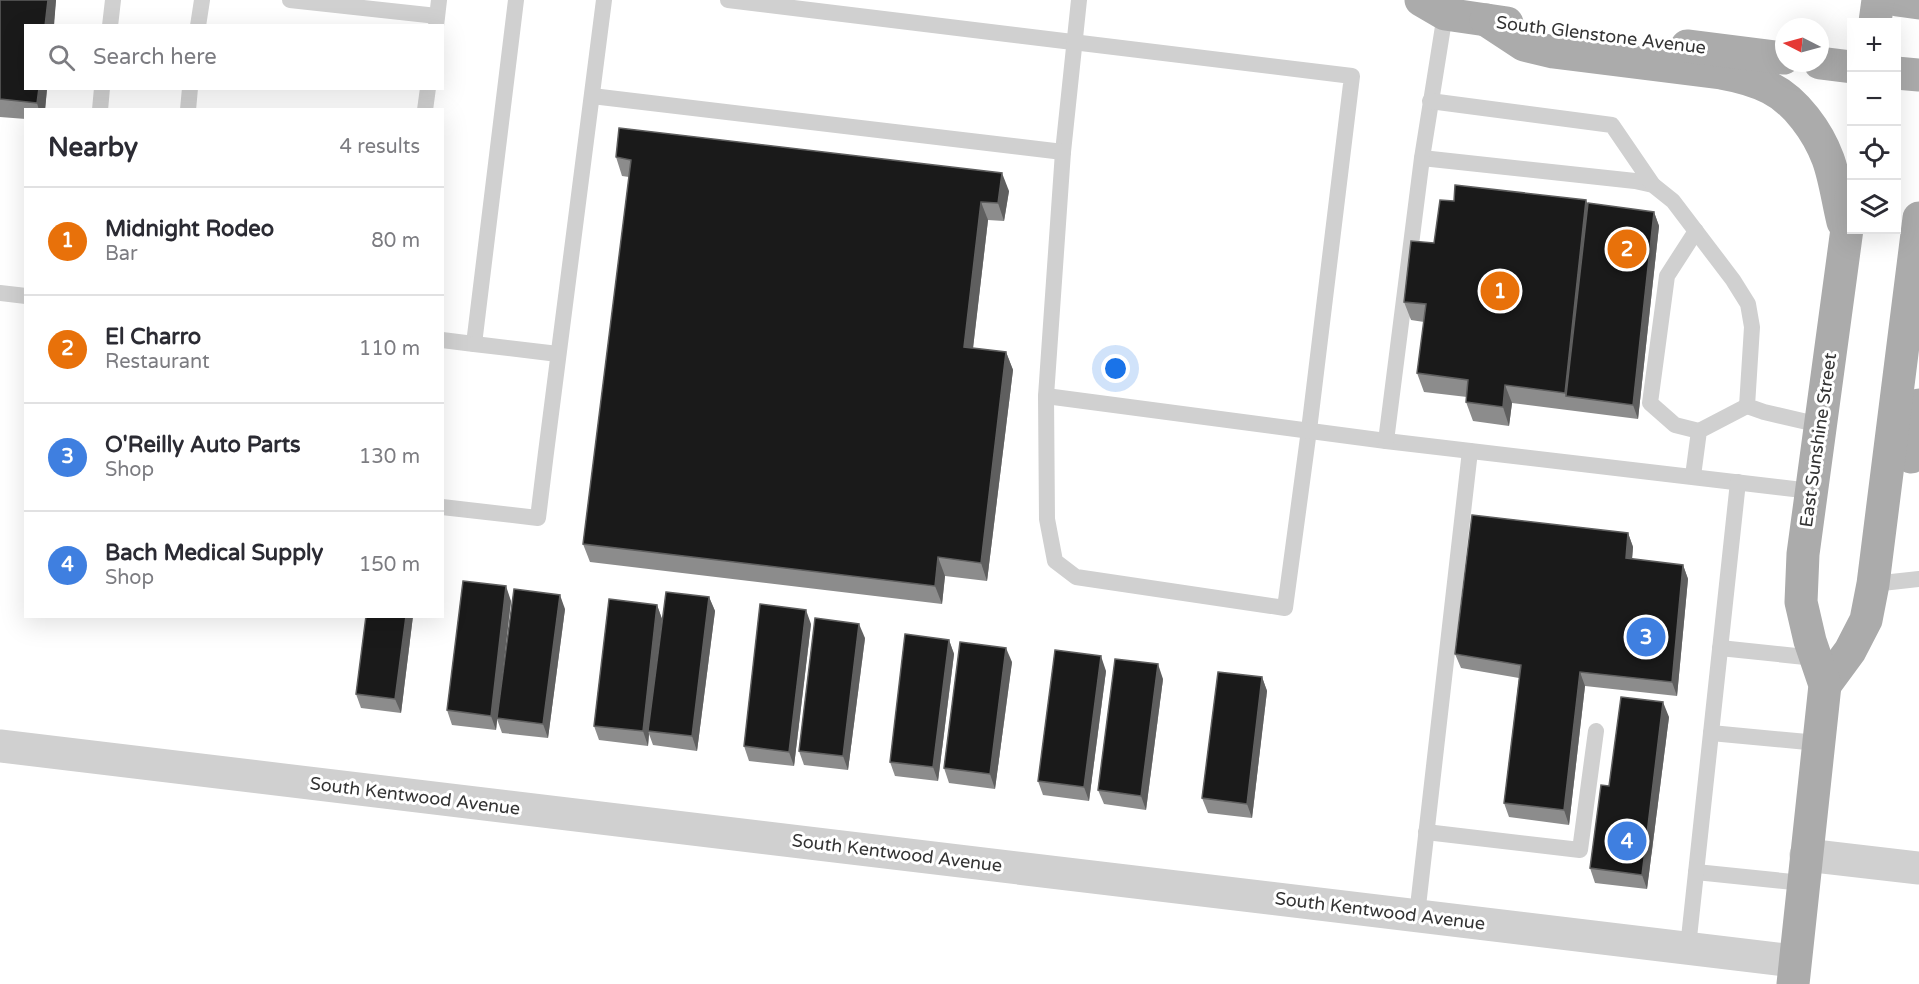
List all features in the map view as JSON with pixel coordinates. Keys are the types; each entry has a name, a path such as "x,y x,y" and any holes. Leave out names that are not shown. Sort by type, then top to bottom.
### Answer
{"main road":[{"path":"1876,18 1878,0"},
{"path":"1897,0 1919,3"},
{"name":"South Glenstone Avenue","path":"1433,7 1486,20 1775,57"},
{"path":"1486,20 1524,45 1553,52 1721,73 1747,78 1771,88 1789,101 1819,139 1828,159 1846,236"},
{"path":"1829,64 1847,66"},
{"path":"1901,73 1919,75"},
{"name":"East Sunshine Street","path":"1820,671 1850,651 1866,620 1873,584 1919,218"},
{"name":"East Sunshine Street","path":"1794,972 1818,743 1820,671 1801,603 1803,554 1847,227"},
{"path":"1873,584 1895,537 1904,505 1919,405"}],"street":[{"name":"South Kentwood Avenue","path":"0,746 1688,947 1794,972"},
{"path":"1804,869 1919,868"}],"lane":[{"path":"110,24 113,0"},
{"path":"198,24 202,0"},
{"path":"290,0 437,14"},
{"path":"474,344 516,0"},
{"path":"444,507 538,518 576,205 604,0"},
{"path":"728,0 1074,41 1352,76 1285,608 1076,578 1055,561 1047,519 1046,396 1063,152 1074,41 1079,0"},
{"path":"1386,441 1430,101 1433,7"},
{"path":"100,108 102,90"},
{"path":"188,108 190,90"},
{"path":"425,108 428,90"},
{"path":"592,96 1063,152"},
{"path":"1430,101 1612,125 1653,185 1673,201 1733,280 1748,304 1752,327 1747,406"},
{"path":"1422,158 1635,181 1653,185"},
{"path":"1696,231 1668,276 1650,403 1675,424 1699,431 1747,406 1820,425"},
{"path":"0,293 24,296"},
{"path":"444,340 558,354"},
{"path":"1046,396 1128,409 1386,441 1812,491"},
{"path":"1693,476 1699,431"},
{"path":"1417,915 1470,451"},
{"path":"1688,947 1738,482"},
{"path":"1873,584 1919,579"},
{"path":"1720,648 1820,671"},
{"path":"1426,832 1580,850 1596,731"},
{"path":"1711,733 1818,743"},
{"path":"1696,872 1804,869"}],"building":[{"path":"0,0 48,0 45,24 24,24 24,90 39,90 37,103 0,99"},
{"path":"619,128 1002,173 998,203 981,202 964,347 1006,352 981,563 938,557 935,586 583,544 631,160 616,157"},
{"path":"1455,185 1586,200 1565,393 1505,385 1503,407 1466,402 1468,380 1417,373 1426,304 1404,302 1411,241 1434,243 1440,200 1454,201"},
{"path":"1588,203 1654,212 1633,405 1566,396"},
{"path":"1472,515 1628,533 1626,558 1683,565 1672,682 1580,672 1564,810 1504,803 1521,665 1455,654"},
{"path":"463,581 506,586 491,716 447,710"},
{"path":"514,589 560,595 543,724 497,718"},
{"path":"666,592 709,597 692,736 648,731"},
{"path":"609,599 657,605 643,731 594,726"},
{"path":"760,604 806,610 789,752 744,746"},
{"path":"366,618 406,618 395,699 356,694"},
{"path":"815,618 859,624 843,756 799,751"},
{"path":"905,634 949,640 933,767 890,762"},
{"path":"960,642 1006,648 990,774 944,768"},
{"path":"1055,650 1101,656 1084,787 1038,781"},
{"path":"1115,659 1158,664 1141,796 1098,790"},
{"path":"1218,672 1262,677 1247,804 1202,798"},
{"path":"1621,697 1663,702 1642,875 1590,868 1601,785 1609,786"}],"place":[{"name":"El Charro","path":"1627,249"},
{"name":"Midnight Rodeo","path":"1500,291"},
{"name":"O'Reilly Auto Parts","path":"1646,637"},
{"name":"Bach Medical Supply","path":"1627,841"}]}
